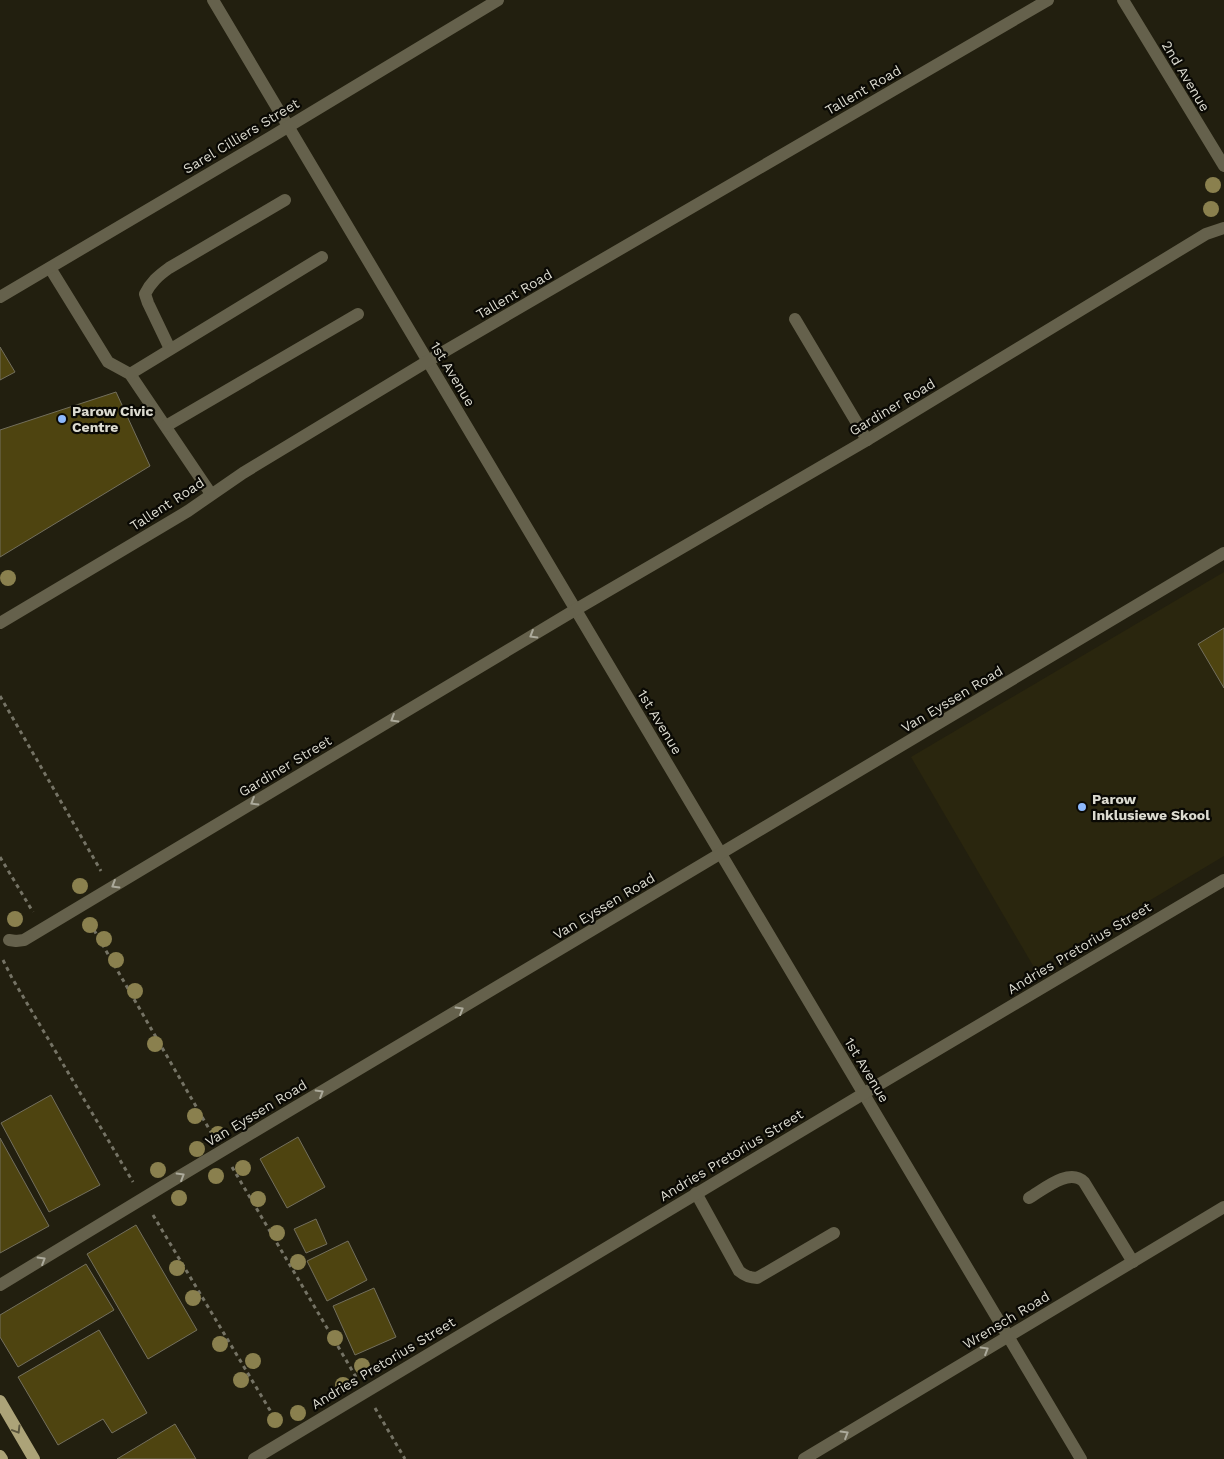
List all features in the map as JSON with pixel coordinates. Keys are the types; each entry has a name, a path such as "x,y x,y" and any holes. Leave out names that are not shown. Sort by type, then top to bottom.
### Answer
{"main road":[{"path":"0,1401 34,1459"}],"street":[{"name":"1st Avenue","path":"213,0 1081,1459"},
{"name":"Sarel Cilliers Street","path":"0,297 498,0"},
{"name":"Tallent Road","path":"0,623 188,511 243,472 428,361 1048,0"},
{"name":"2nd Avenue","path":"1123,0 1224,166"},
{"path":"170,349 145,294 150,285 168,268 285,200"},
{"name":"Gardiner Road","path":"575,610 867,440 1206,234 1224,228"},
{"path":"130,374 322,257"},
{"path":"50,268 108,362 130,374 211,494"},
{"path":"166,426 358,314"},
{"path":"795,319 867,440"},
{"name":"Van Eyssen Road","path":"0,1286 185,1173 1224,553"},
{"name":"Gardiner Street","path":"9,940 24,940 575,610"},
{"name":"Andries Pretorius Street","path":"254,1459 863,1093 1224,880"},
{"path":"1029,1198 1063,1178 1080,1178 1133,1262"},
{"path":"696,1194 739,1271 751,1278 758,1278 834,1233"},
{"name":"Wrensch Road","path":"804,1459 1224,1207"}],"path":[{"path":"0,696 102,873"},
{"path":"0,857 33,913"},
{"path":"88,919 213,1134"},
{"path":"3,960 133,1183"},
{"path":"230,1162 404,1459"},
{"path":"150,1211 287,1439"}],"shaded area":[{"name":"Parow Inklusiewe Skool","path":"1224,572 1224,856 1035,969 911,757"}],"building":[{"path":"0,347 15,372 0,380"},
{"path":"116,392 150,466 0,557 0,430"},
{"path":"1224,628 1224,688 1198,644"},
{"path":"51,1095 100,1185 49,1212 1,1123"},
{"path":"298,1137 325,1187 287,1208 260,1159"},
{"path":"0,1138 49,1226 0,1253"},
{"path":"316,1219 327,1244 306,1253 294,1229"},
{"path":"136,1225 197,1330 148,1359 87,1254"},
{"path":"348,1241 367,1280 327,1301 307,1261"},
{"path":"86,1264 114,1310 18,1367 0,1337 0,1315"},
{"path":"374,1288 396,1337 355,1355 333,1306"},
{"path":"99,1330 147,1413 112,1433 103,1419 58,1445 18,1377"},
{"path":"175,1424 196,1459 117,1459"}],"place":[{"name":"Parow Civic Centre","path":"62,419"},
{"name":"Parow Inklusiewe Skool","path":"1082,807"}]}
